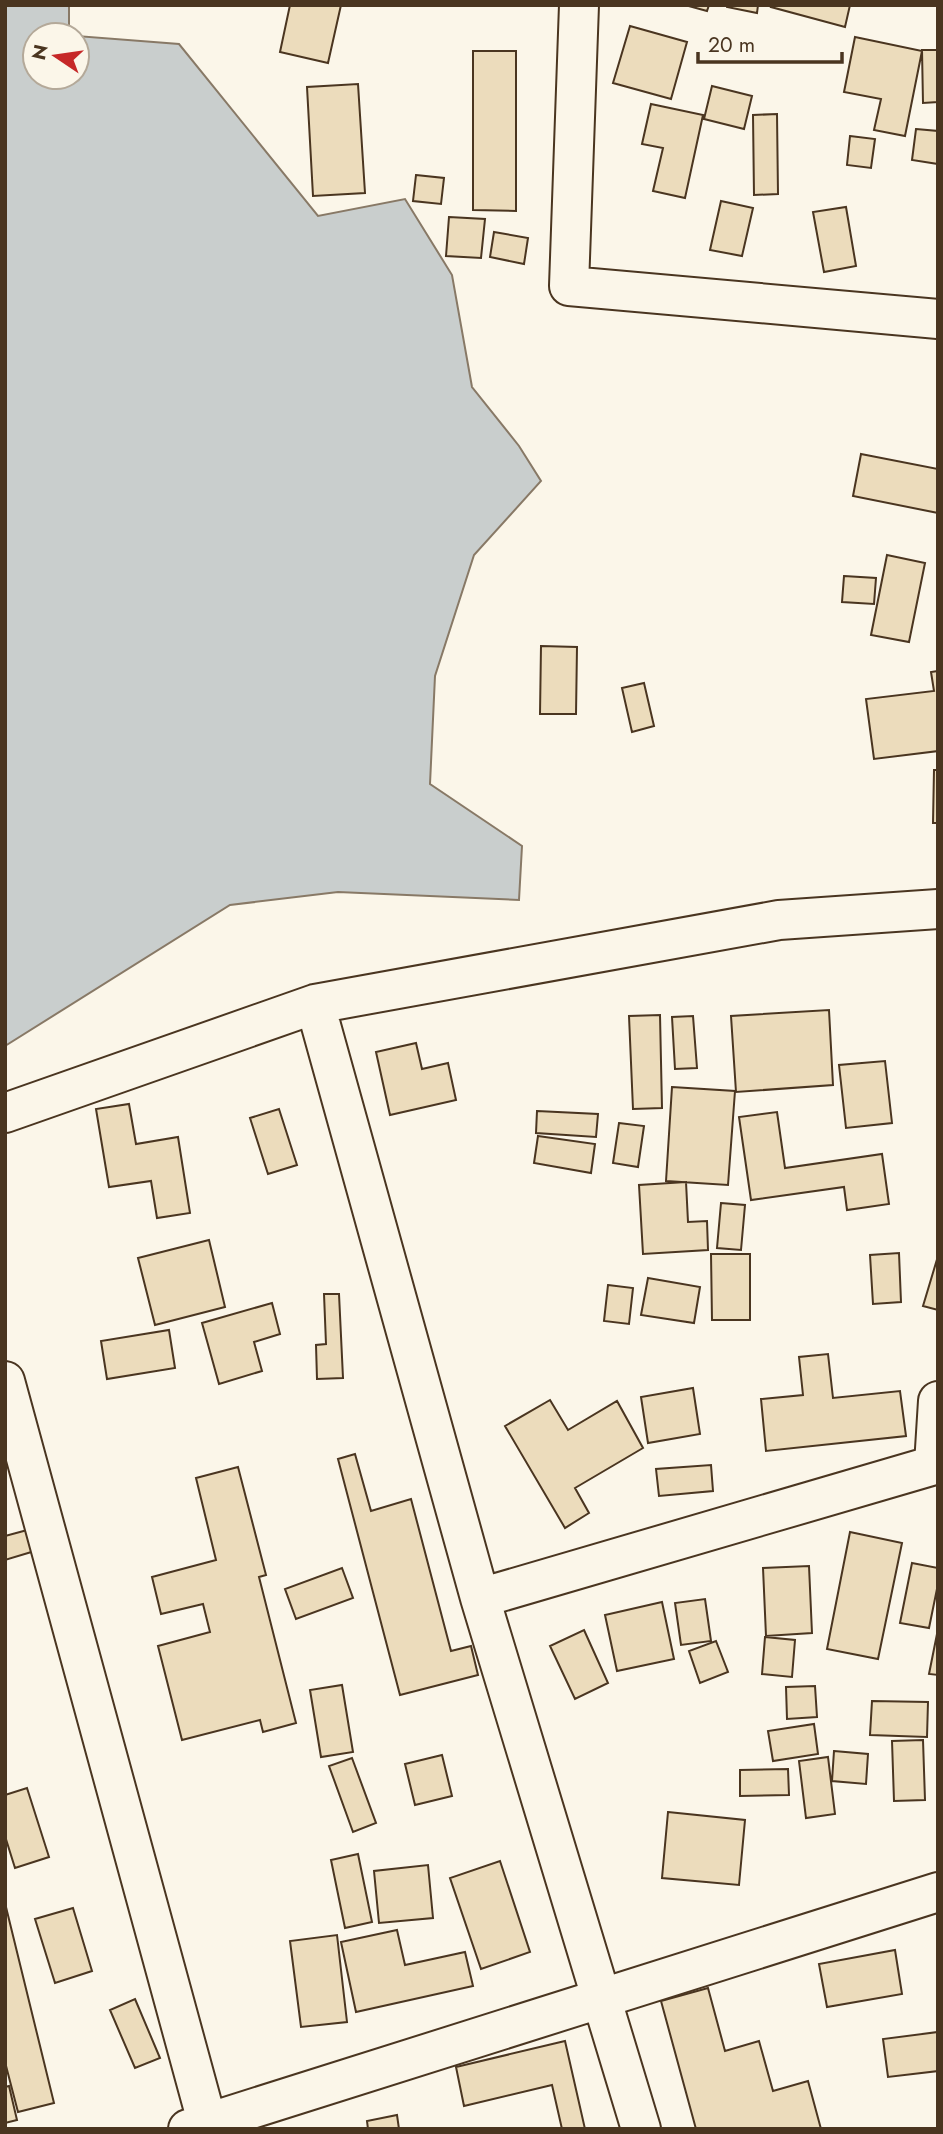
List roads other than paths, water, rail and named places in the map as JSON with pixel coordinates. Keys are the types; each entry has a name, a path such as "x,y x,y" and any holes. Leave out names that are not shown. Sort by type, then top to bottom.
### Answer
{"street":[{"path":"579,5 569,286 938,319"},
{"path":"5,1113 315,1004 779,920 938,909"},
{"path":"315,1004 480,1598 641,2129"},
{"path":"5,1381 201,2127 938,1892"},
{"path":"480,1598 936,1465 938,1401"}]}
